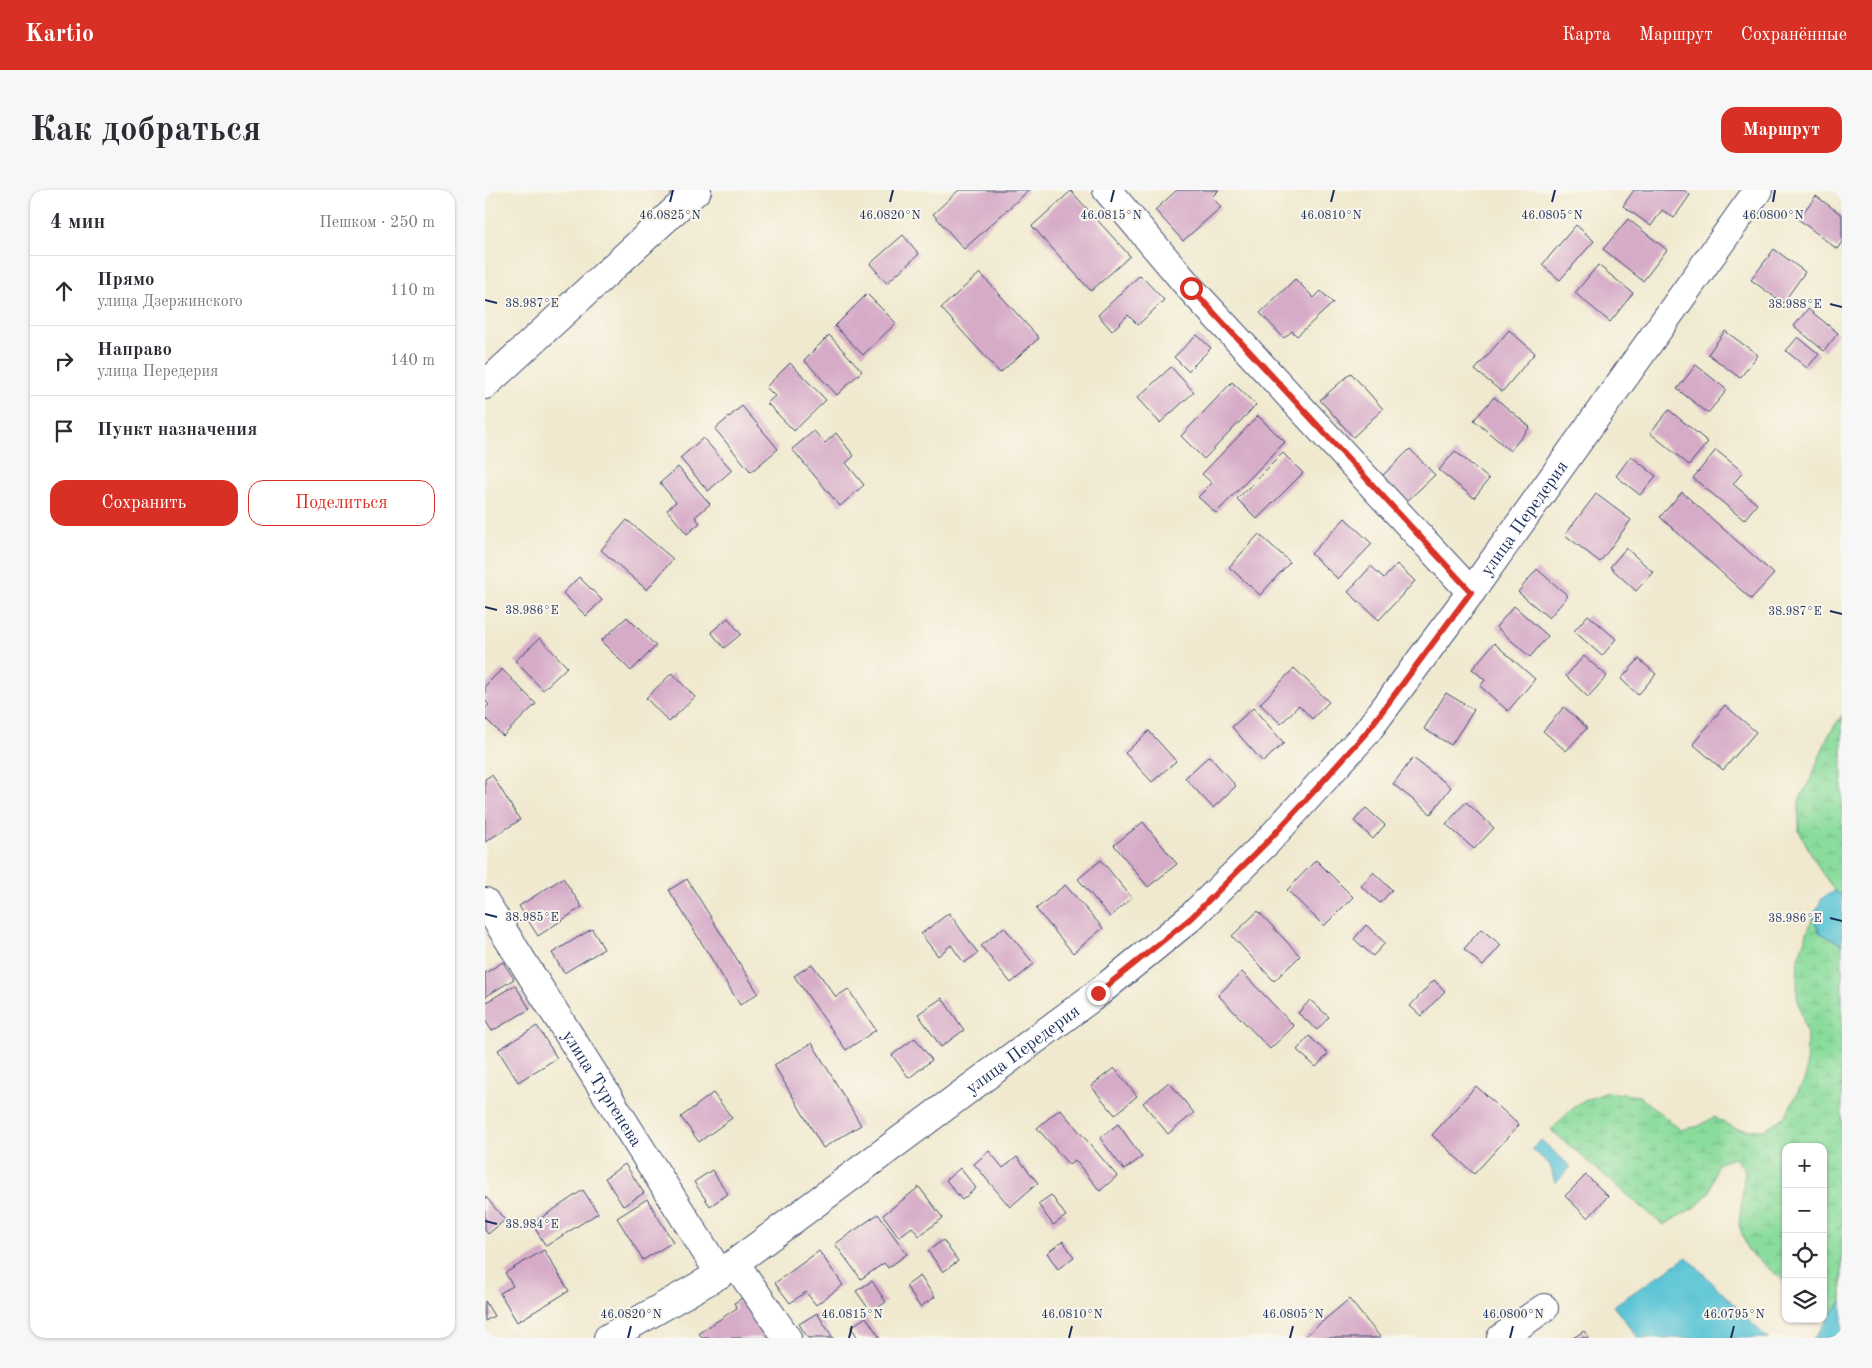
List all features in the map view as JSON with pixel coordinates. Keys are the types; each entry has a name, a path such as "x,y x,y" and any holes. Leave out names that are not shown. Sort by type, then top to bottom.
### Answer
{"street":[{"path":"485,384 697,190"},
{"path":"1107,190 1191,288 1471,592"},
{"name":"улица Передерия","path":"607,1338 728,1269 1098,993 1191,918 1268,841 1360,740 1471,592 1758,190"},
{"name":"улица Тургенева","path":"485,902 728,1269 787,1338"},
{"path":"1501,1338 1544,1308"}],"green space":[{"path":"1842,715 1842,895 1835,891 1820,870 1799,831 1799,800 1812,776 1828,736"},
{"path":"1813,917 1820,933 1842,944 1842,1301 1831,1314 1827,1312 1827,1143 1782,1143 1782,1280 1748,1251 1739,1225 1745,1169 1734,1158 1717,1164 1710,1191 1697,1206 1663,1225 1551,1130 1577,1104 1607,1092 1639,1096 1681,1130 1699,1126 1714,1117 1737,1129 1764,1130 1785,1116 1806,1077 1807,1035 1797,996 1798,958"}],"water":[{"path":"1835,891 1842,895 1842,944 1820,933 1813,917 1822,898"},
{"path":"1541,1140 1571,1167 1555,1183 1550,1165 1532,1149"},
{"path":"1687,1257 1769,1338 1639,1338 1613,1306"},
{"path":"1842,1301 1842,1338 1813,1338"}],"building":[{"path":"959,190 1029,190 964,249 933,214"},
{"path":"1177,190 1219,190 1212,197 1221,207 1183,241 1155,210"},
{"path":"1634,190 1684,190 1690,195 1674,218 1662,210 1651,226 1623,206"},
{"path":"1071,191 1130,256 1091,291 1032,226"},
{"path":"1816,196 1842,215 1842,242 1837,249 1798,219"},
{"path":"1628,219 1667,250 1643,281 1603,249"},
{"path":"1576,225 1594,241 1560,280 1542,265"},
{"path":"903,235 919,254 887,283 870,264"},
{"path":"1774,249 1805,272 1783,303 1751,280"},
{"path":"1598,265 1633,293 1610,322 1575,293"},
{"path":"980,273 1039,338 1000,373 941,308"},
{"path":"1140,275 1164,300 1138,325 1128,315 1112,331 1098,315"},
{"path":"1295,279 1314,298 1321,291 1333,303 1297,336 1292,331 1284,338 1260,313"},
{"path":"867,294 896,323 863,355 835,326"},
{"path":"1808,309 1838,333 1824,351 1794,326"},
{"path":"1509,330 1535,353 1502,392 1475,370"},
{"path":"1725,331 1758,355 1740,378 1708,354"},
{"path":"829,335 862,371 837,395 804,360"},
{"path":"1197,335 1211,348 1188,371 1174,357"},
{"path":"1798,337 1819,354 1807,368 1786,351"},
{"path":"790,363 826,400 794,431 767,403 775,396 766,387"},
{"path":"1696,365 1727,390 1708,413 1677,389"},
{"path":"1171,367 1194,392 1160,423 1137,398"},
{"path":"1351,373 1383,409 1353,437 1320,400"},
{"path":"1232,382 1256,405 1204,459 1181,436"},
{"path":"1494,397 1530,427 1510,451 1474,420"},
{"path":"742,406 778,449 751,472 715,429"},
{"path":"1669,410 1708,442 1689,465 1650,433"},
{"path":"1258,416 1285,442 1216,513 1198,497 1212,483 1202,474"},
{"path":"814,431 825,443 836,433 854,456 846,463 864,485 840,506 792,449"},
{"path":"703,438 732,470 708,491 680,458"},
{"path":"1410,449 1435,475 1406,502 1382,476"},
{"path":"1716,450 1743,472 1733,484 1757,504 1744,520 1693,478"},
{"path":"1455,451 1489,479 1474,498 1439,470"},
{"path":"1283,453 1303,473 1257,519 1237,499"},
{"path":"1631,456 1656,476 1640,495 1616,476"},
{"path":"678,467 710,504 695,517 700,523 687,534 667,510 676,502 660,483"},
{"path":"1682,492 1774,574 1751,599 1660,517"},
{"path":"1596,494 1631,520 1600,562 1565,535"},
{"path":"1345,518 1372,544 1338,579 1311,554"},
{"path":"627,520 673,559 647,590 601,550"},
{"path":"1259,534 1290,562 1260,595 1229,567"},
{"path":"1626,548 1653,572 1636,591 1610,567"},
{"path":"1397,564 1415,581 1379,620 1348,592 1371,566 1384,578"},
{"path":"1537,569 1568,596 1549,618 1518,592"},
{"path":"579,577 602,600 586,616 563,593"},
{"path":"1514,606 1548,636 1530,657 1496,627"},
{"path":"1588,615 1616,639 1602,656 1574,631"},
{"path":"627,617 656,646 631,671 601,641"},
{"path":"728,618 741,634 724,648 711,632"},
{"path":"540,638 567,667 543,690 515,661"},
{"path":"1494,643 1535,679 1508,711 1480,686 1485,680 1472,669"},
{"path":"1584,656 1607,676 1588,697 1566,676"},
{"path":"1639,659 1656,674 1638,695 1621,679"},
{"path":"1294,668 1329,702 1312,719 1299,705 1281,724 1260,704"},
{"path":"502,669 536,704 503,736 485,718 485,708 489,705 485,700 485,686"},
{"path":"672,673 695,697 669,722 646,698"},
{"path":"1446,693 1474,710 1451,745 1424,729"},
{"path":"1725,705 1756,732 1723,770 1693,744"},
{"path":"1564,707 1587,728 1566,751 1543,731"},
{"path":"1253,708 1284,743 1263,762 1232,727"},
{"path":"1149,731 1176,761 1152,782 1125,753"},
{"path":"1209,756 1236,786 1213,808 1185,778"},
{"path":"1413,758 1451,787 1431,814 1393,784"},
{"path":"492,775 520,820 485,842 485,779"},
{"path":"1466,802 1494,828 1474,849 1446,824"},
{"path":"1366,808 1385,825 1373,839 1354,821"},
{"path":"1143,822 1177,864 1148,887 1114,845"},
{"path":"1101,860 1132,898 1110,917 1078,879"},
{"path":"1316,860 1353,897 1324,926 1287,890"},
{"path":"1373,872 1392,890 1380,903 1361,886"},
{"path":"563,878 582,907 538,936 519,906"},
{"path":"687,879 758,993 740,1005 669,890"},
{"path":"1065,885 1103,928 1073,953 1036,909"},
{"path":"1258,911 1300,956 1274,981 1232,936"},
{"path":"949,913 978,953 964,963 951,945 938,956 921,934"},
{"path":"1366,925 1385,943 1373,956 1354,939"},
{"path":"1004,927 1034,964 1011,983 981,946"},
{"path":"592,929 604,949 564,973 552,953"},
{"path":"1481,929 1501,945 1483,966 1464,949"},
{"path":"503,962 514,979 485,997 485,973"},
{"path":"812,964 836,997 848,989 876,1030 846,1050 794,976"},
{"path":"1242,972 1294,1026 1270,1049 1218,995"},
{"path":"1434,980 1445,991 1421,1016 1410,1006"},
{"path":"515,985 530,1009 492,1031 485,1020 485,1003"},
{"path":"942,998 964,1030 941,1047 918,1014"},
{"path":"1310,1000 1329,1017 1317,1030 1298,1013"},
{"path":"537,1026 557,1058 518,1082 498,1050"},
{"path":"1309,1036 1328,1054 1316,1067 1297,1050"},
{"path":"915,1038 932,1060 909,1078 892,1055"},
{"path":"812,1043 861,1125 823,1148 774,1065"},
{"path":"1114,1068 1137,1096 1115,1115 1091,1086"},
{"path":"1169,1082 1194,1113 1168,1134 1143,1103"},
{"path":"1476,1086 1519,1125 1474,1174 1432,1135"},
{"path":"713,1093 732,1118 699,1142 681,1117"},
{"path":"1060,1109 1117,1176 1100,1191 1075,1160 1069,1165 1037,1128"},
{"path":"1118,1124 1142,1157 1124,1170 1100,1138"},
{"path":"989,1151 1003,1168 1017,1157 1038,1183 1010,1207 974,1164"},
{"path":"625,1164 644,1193 623,1206 605,1178"},
{"path":"960,1168 976,1188 962,1200 946,1180"},
{"path":"712,1170 728,1194 710,1206 694,1182"},
{"path":"1586,1175 1608,1196 1588,1218 1565,1196"},
{"path":"919,1187 943,1218 919,1236 912,1227 899,1237 883,1215"},
{"path":"583,1190 598,1213 546,1246 532,1224"},
{"path":"1051,1195 1066,1216 1053,1225 1038,1204"},
{"path":"485,1196 505,1220 488,1234 485,1230"},
{"path":"647,1199 673,1242 643,1260 617,1218"},
{"path":"878,1214 907,1254 888,1268 884,1263 861,1279 835,1244"},
{"path":"943,1240 958,1261 943,1272 928,1251"},
{"path":"1063,1241 1074,1257 1058,1269 1047,1253"},
{"path":"544,1250 569,1291 517,1322 500,1293 513,1286 505,1273"},
{"path":"819,1251 843,1285 816,1305 806,1292 790,1303 775,1283"},
{"path":"920,1276 935,1297 920,1307 906,1286"},
{"path":"872,1281 886,1302 871,1312 856,1291"},
{"path":"749,1294 777,1338 702,1338 699,1333 737,1308 734,1303"},
{"path":"1349,1299 1381,1338 1303,1338"},
{"path":"485,1301 494,1316 485,1321"},
{"path":"817,1313 833,1338 808,1338 799,1324"},
{"path":"866,1317 880,1338 858,1338 851,1327"},
{"path":"1584,1331 1589,1338 1573,1338"}],"route":[{"path":"1098,993 1191,918 1268,841 1366,733 1471,592 1191,288"}]}
